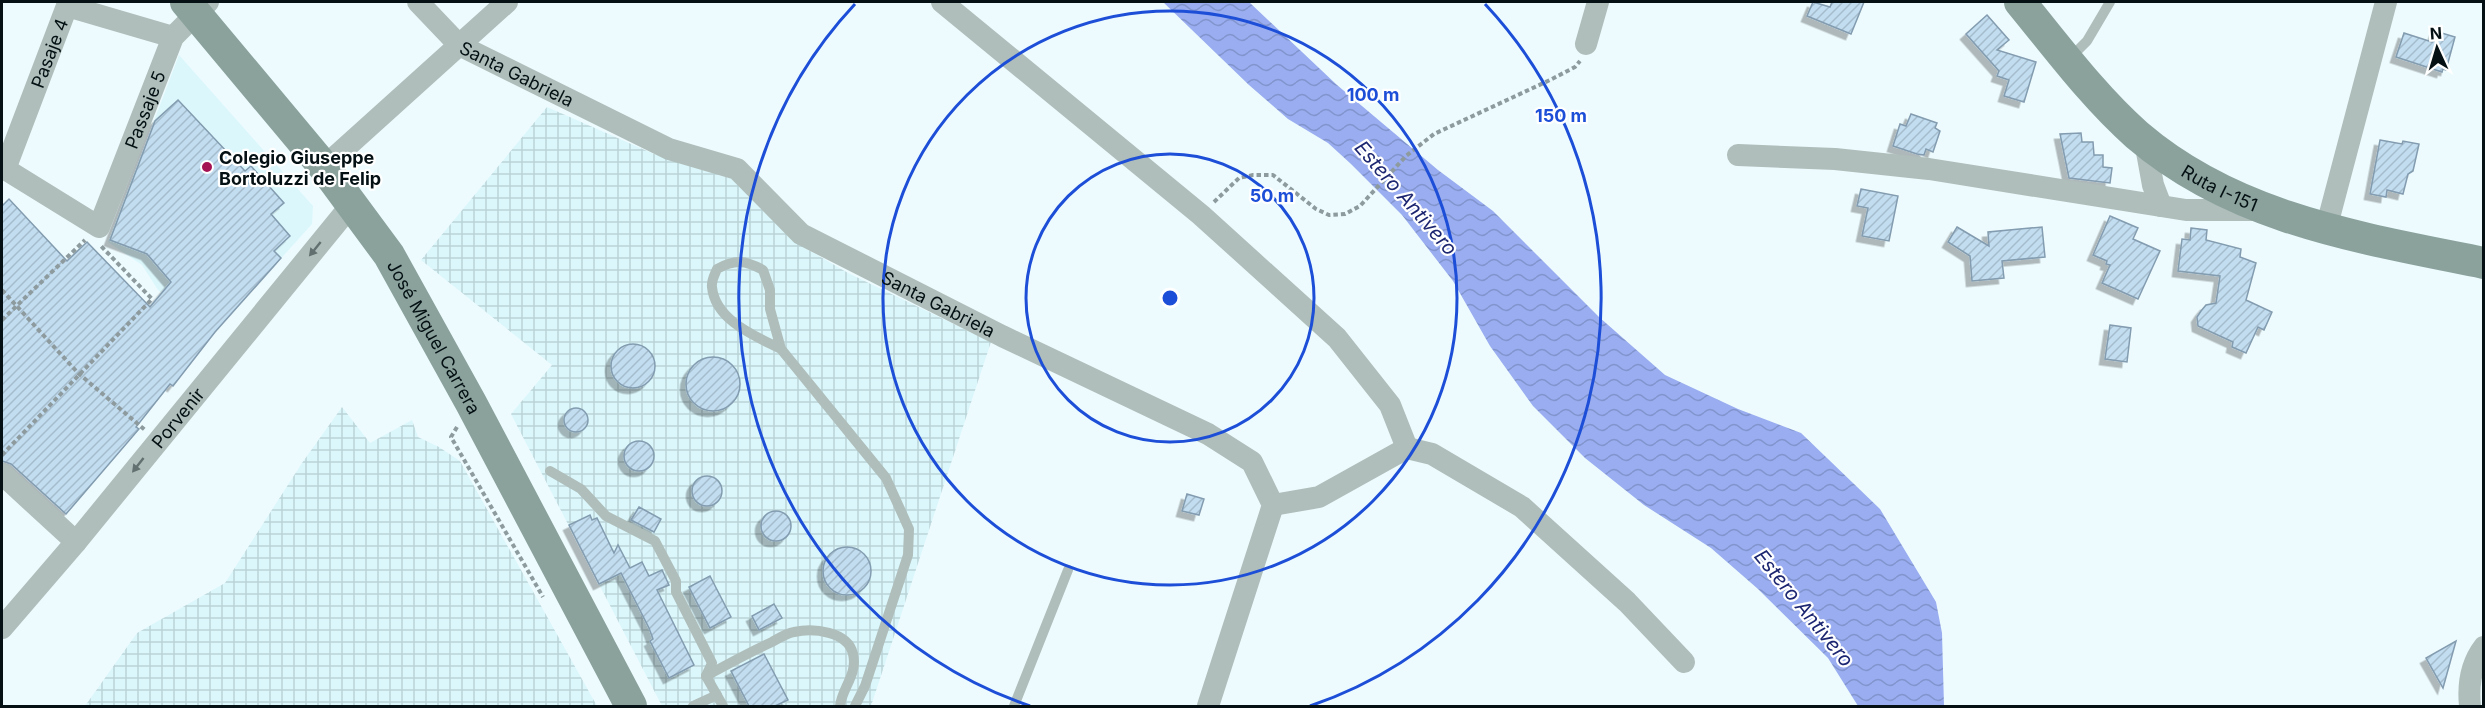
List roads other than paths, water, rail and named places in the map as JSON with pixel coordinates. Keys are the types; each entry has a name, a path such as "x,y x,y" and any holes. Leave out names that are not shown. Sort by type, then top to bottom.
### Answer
{"street":[{"name":"Santa Gabriela","path":"418,2 459,45 669,149 737,168 801,234 1002,336 1208,434 1252,462 1273,505"},
{"path":"324,167 507,2"},
{"path":"942,2 1201,215 1337,338 1390,405 1407,448"},
{"path":"1586,44 1598,2"},
{"name":"Ruta I-151","path":"2020,2 2067,60 2115,113 2145,141 2204,181 2235,198 2326,230 2484,263"},
{"path":"2326,230 2386,2"},
{"name":"Passaje 5","path":"3,168 99,227 173,38 197,5"},
{"name":"José Miguel Carrera","path":"197,5 324,167 389,255 471,403 631,706"},
{"name":"Pasaje 4","path":"3,168 67,6 173,38"},
{"path":"2145,141 2153,185 2161,206"},
{"path":"1738,155 1835,159 1929,169 2186,210 2265,210"},
{"name":"Porvenir","path":"2,628 76,542 352,204"},
{"path":"1209,706 1273,505 1319,497 1407,448 1432,454 1522,507 1627,602 1684,662"},
{"path":"2,474 76,542"},
{"path":"2470,706 2469,686 2474,664 2484,647"}],"lane":[{"path":"2067,60 2087,42 2110,2"},
{"path":"781,349 770,309 770,290 763,270 750,262 733,261 717,269 711,285 718,308 735,323 781,349 886,478 909,529 908,555 865,686 855,706"},
{"path":"550,471 581,489 606,516 655,541 676,581 676,592 712,663 706,676"},
{"path":"1014,706 1068,570"},
{"path":"706,676 793,632 812,631 838,636 846,641 853,652 855,667 841,697 840,706"},
{"path":"706,676 723,706"},
{"path":"693,706 717,695"}],"water":[{"name":"Estero Antivero","path":"1163,2 1249,2 1337,85 1438,170 1493,211 1599,317 1665,375 1738,409 1801,433 1880,509 1936,602 1942,633 1944,706 1858,706 1828,658 1758,589 1711,548 1644,505 1585,458 1533,406 1490,346 1453,281 1402,215 1328,143 1288,119 1249,85"}],"place":[{"name":"Colegio Giuseppe Bortoluzzi de Felip","path":"207,167"}]}
